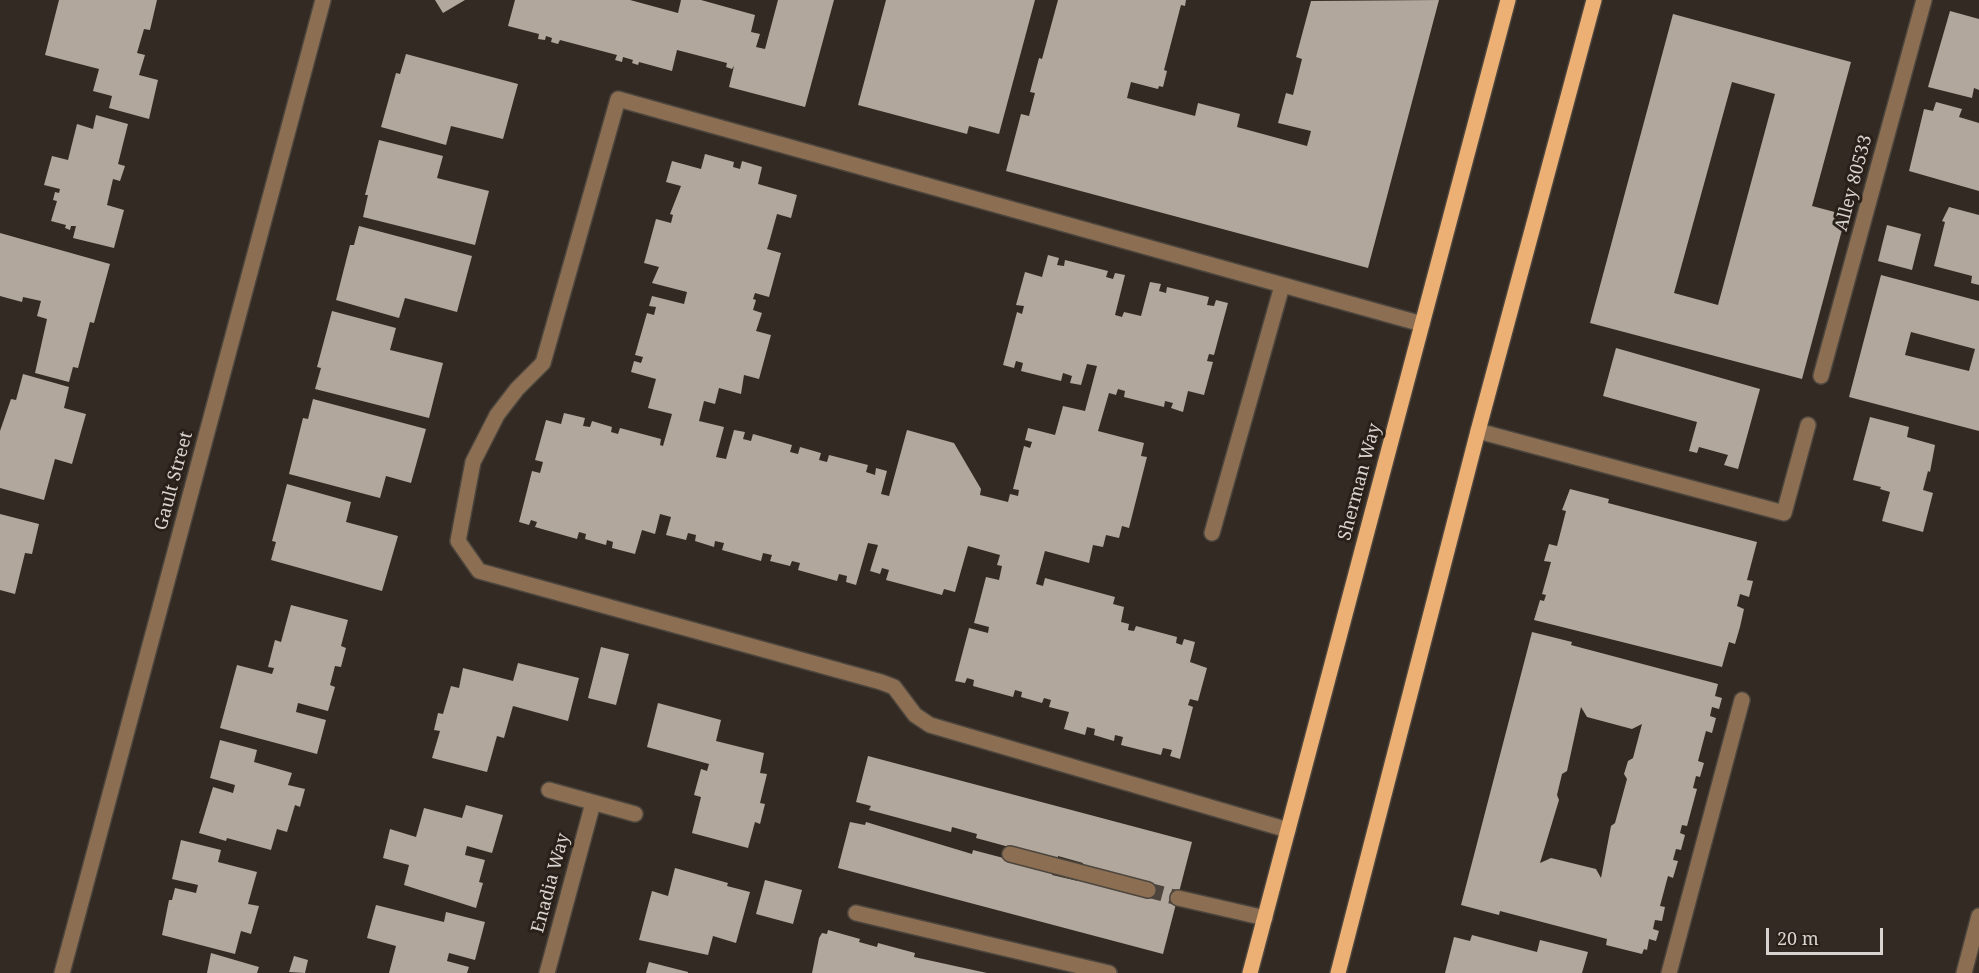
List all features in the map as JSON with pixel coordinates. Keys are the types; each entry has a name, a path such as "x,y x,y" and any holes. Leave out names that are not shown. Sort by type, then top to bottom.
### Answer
{"main road":[{"name":"Sherman Way","path":"1250,973 1508,0"},
{"path":"1338,973 1478,431 1594,0"}],"street":[{"name":"Gault Street","path":"62,973 323,0"},
{"name":"Alley 80533","path":"1821,376 1924,0"},
{"path":"1288,830 930,725 915,715 894,687 881,682 479,570 458,541 472,462 497,415 517,389 543,363 618,99 1422,324"},
{"path":"1212,533 1282,286"},
{"path":"1478,431 1784,513 1808,425"},
{"path":"1670,973 1743,700"},
{"path":"549,790 635,814"},
{"name":"Enadia Way","path":"547,973 594,802"},
{"path":"1010,854 1148,890"},
{"path":"1178,898 1265,918"},
{"path":"856,913 1109,973"},
{"path":"1964,973 1979,916"}],"building":[{"path":"59,0 157,0 150,30 144,29 137,53 145,55 139,75 158,80 149,119 109,108 112,96 93,91 99,69 45,55"},
{"path":"435,0 465,0 443,13"},
{"path":"515,0 630,0 678,13 681,0 701,0 755,15 751,32 760,34 756,47 765,49 778,0 834,0 805,107 729,87 734,66 732,69 726,67 727,63 677,50 672,71 639,62 638,65 632,63 633,60 623,57 622,62 615,60 617,55 560,40 558,44 551,42 552,38 546,36 545,40 538,39 539,34 508,26"},
{"path":"886,0 1035,0 999,134 969,126 967,134 858,105"},
{"path":"1058,0 1186,0 1185,6 1181,5 1164,70 1167,71 1163,87 1159,86 1158,89 1131,82 1127,98 1195,116 1198,103 1240,114 1237,127 1307,146 1311,131 1278,123 1286,93 1293,95 1302,59 1296,57 1311,1 1439,0 1368,268 1006,171 1021,114 1029,116 1035,93 1030,92 1039,58 1042,59"},
{"path":"1950,11 1979,19 1979,90 1974,88 1972,98 1928,87"},
{"path":"1673,14 1851,62 1812,206 1846,215 1802,379 1590,323","holes":["1732,82 1775,94 1718,305 1674,293"]},
{"path":"406,54 518,84 503,139 451,126 446,145 381,127 396,73 400,74"},
{"path":"1936,102 1962,109 1959,117 1979,123 1979,191 1909,171 1924,109 1933,111"},
{"path":"96,115 128,124 118,164 125,166 120,181 113,179 107,205 124,210 114,248 73,238 76,226 71,226 70,230 65,228 66,225 51,221 57,201 53,200 55,192 59,193 60,189 44,185 52,156 68,160 77,124 93,129"},
{"path":"379,140 443,156 437,178 489,191 475,245 363,217 368,195 365,195"},
{"path":"705,154 734,162 733,167 740,169 742,161 762,167 758,184 797,195 791,218 777,214 767,249 781,253 769,297 755,293 753,299 756,300 753,310 762,313 756,331 771,335 759,379 744,375 741,394 719,388 715,404 704,401 699,421 724,427 716,457 726,459 734,430 745,432 743,439 751,441 753,434 792,445 790,452 798,454 800,447 821,453 819,460 827,462 829,455 868,465 866,472 875,475 876,468 887,471 881,494 889,496 907,430 954,443 981,489 980,495 1008,502 1010,494 1018,496 1019,490 1013,489 1024,446 1030,448 1032,442 1025,440 1028,428 1055,435 1063,406 1085,411 1097,366 1087,364 1081,385 1070,383 1072,376 1063,373 1061,381 1021,371 1023,363 1016,361 1014,368 1003,365 1017,312 1022,314 1024,306 1016,305 1025,272 1042,277 1048,255 1059,258 1057,265 1064,266 1065,260 1108,271 1106,277 1113,279 1115,273 1125,275 1115,315 1122,317 1124,312 1141,316 1150,282 1161,284 1159,291 1166,293 1167,287 1209,297 1207,305 1214,306 1216,300 1228,303 1214,355 1209,354 1207,361 1213,362 1204,395 1188,391 1183,412 1171,408 1173,403 1165,401 1164,407 1124,397 1125,391 1118,389 1116,395 1109,393 1098,431 1144,443 1141,456 1147,457 1129,528 1122,526 1119,538 1106,535 1103,547 1093,545 1089,563 1045,551 1036,584 1043,586 1045,578 1115,597 1113,604 1124,607 1121,622 1129,624 1128,630 1134,631 1136,626 1177,637 1176,643 1182,645 1184,639 1195,642 1190,662 1207,668 1198,701 1190,699 1188,705 1193,707 1180,759 1170,756 1172,750 1163,748 1161,755 1121,745 1123,737 1115,735 1114,741 1094,735 1095,729 1087,727 1085,735 1064,729 1069,712 1049,707 1051,700 1044,698 1042,703 1021,697 1022,692 1015,690 1013,697 973,686 974,680 967,678 965,683 955,681 969,628 988,633 989,627 974,623 986,577 999,580 1002,566 997,565 1000,555 968,546 955,592 944,589 942,595 886,580 889,570 882,568 880,574 870,571 878,545 868,543 856,585 846,582 847,576 839,574 837,581 798,570 800,563 792,561 790,566 770,561 772,555 763,553 761,561 722,550 724,543 715,541 714,547 695,541 696,535 688,533 686,540 666,535 671,517 660,514 655,534 642,530 635,554 612,548 613,542 607,540 606,545 585,539 586,534 579,532 577,539 535,527 537,522 531,520 529,525 519,522 532,471 540,473 543,462 535,460 546,420 561,424 564,413 585,418 583,426 590,427 592,421 612,427 611,432 618,434 620,428 661,439 660,445 663,446 672,414 648,408 656,379 631,372 634,361 641,363 643,357 635,355 647,313 654,315 656,307 649,306 652,296 684,304 687,292 652,283 659,267 644,263 656,219 671,223 673,215 670,214 681,186 666,182 672,161 701,169"},
{"path":"1949,207 1979,215 1979,285 1971,283 1972,276 1934,266 1945,222 1942,221"},
{"path":"1887,225 1921,234 1912,270 1878,261"},
{"path":"359,226 472,256 457,312 405,298 399,318 336,300 350,245 354,245"},
{"path":"0,233 110,264 94,323 90,322 78,368 73,367 69,382 35,373 47,319 37,316 41,301 23,297 22,302 0,296"},
{"path":"1881,275 1979,301 1979,431 1849,397","holes":["1911,332 1975,349 1969,371 1905,355"]},
{"path":"332,311 396,328 390,350 443,363 429,418 315,389 321,368 317,367"},
{"path":"1616,348 1760,389 1738,469 1724,465 1728,455 1699,447 1697,453 1689,451 1697,422 1603,396"},
{"path":"23,374 69,387 64,408 86,414 72,464 55,459 44,500 0,488 0,431 11,399 16,400"},
{"path":"313,399 426,429 411,483 386,476 380,498 289,474 303,418 308,419"},
{"path":"1870,417 1909,427 1907,437 1935,445 1930,472 1928,471 1923,490 1933,493 1923,532 1882,521 1890,492 1880,489 1881,487 1853,480"},
{"path":"287,484 351,502 346,522 398,536 382,591 271,560 276,542 272,541"},
{"path":"1570,489 1609,499 1608,503 1757,542 1747,580 1753,581 1749,597 1740,594 1737,606 1744,609 1740,627 1735,644 1729,642 1722,667 1534,620 1540,600 1544,601 1546,595 1542,594 1551,562 1544,561 1549,544 1557,546 1566,511 1562,510"},
{"path":"0,514 39,524 32,554 25,553 15,594 0,590"},
{"path":"291,605 348,620 341,646 346,648 341,667 335,666 330,685 335,687 328,711 298,703 296,712 326,720 317,754 220,728 237,665 272,674 274,668 268,667 275,640 281,642"},
{"path":"1532,632 1572,642 1571,645 1718,684 1715,696 1722,698 1719,709 1712,707 1710,716 1716,718 1712,733 1706,731 1698,761 1704,763 1700,777 1696,776 1693,788 1697,789 1687,826 1682,825 1680,833 1685,835 1681,850 1676,849 1673,860 1678,861 1673,878 1668,876 1660,906 1665,907 1662,921 1655,920 1653,929 1659,931 1656,941 1649,939 1647,950 1644,949 1642,954 1606,945 1607,939 1500,911 1499,915 1461,905","holes":["1581,707 1587,717 1632,729 1642,724 1633,758 1628,761 1624,774 1627,779 1615,823 1611,826 1601,878 1596,869 1551,858 1540,863 1559,800 1557,795 1562,774 1567,771"]},
{"path":"601,647 629,654 616,705 588,698"},
{"path":"518,663 579,678 568,721 513,706 504,738 497,736 487,772 432,758 440,731 434,730 438,713 443,714 451,686 459,688 463,668 513,681"},
{"path":"658,703 721,720 716,741 764,753 760,773 767,774 760,803 765,804 760,824 755,822 748,848 692,833 701,797 694,795 701,769 707,771 709,764 647,747"},
{"path":"220,740 257,750 254,762 292,773 288,785 305,789 300,807 295,805 287,832 277,829 271,850 199,833 213,787 233,793 235,785 210,778"},
{"path":"868,756 1192,842 1163,954 838,868 850,822 865,825 866,822 972,854 973,850 1053,871 1052,875 1078,881 1079,879 1083,863 1058,856 1057,860 976,838 977,834 952,827 951,832 869,810 871,806 856,802"},
{"path":"466,805 503,815 492,853 467,846 465,855 485,860 479,882 483,883 476,908 404,885 409,865 383,858 390,829 416,837 424,808 462,818"},
{"path":"181,840 221,850 218,862 257,872 248,904 259,906 251,934 241,931 235,954 162,935 169,900 172,900 175,888 196,893 198,885 172,879"},
{"path":"675,868 728,883 727,886 750,892 736,943 713,936 708,955 639,940 652,891 668,896"},
{"path":"765,880 802,890 793,924 756,914"},
{"path":"376,905 444,922 446,912 485,922 475,960 449,953 447,961 469,967 467,973 389,973 396,946 367,938"},
{"path":"828,930 860,939 859,942 877,947 878,943 915,953 914,957 987,973 812,973 819,938 822,933 827,934"},
{"path":"1472,935 1537,952 1540,940 1588,952 1582,973 1445,973 1454,937 1470,941"},
{"path":"211,953 259,967 257,973 207,973"},
{"path":"294,956 308,960 305,973 289,972"},
{"path":"649,962 688,972 688,973 646,973"}],"tunnel":[{"path":"1148,890 1178,898"}]}
